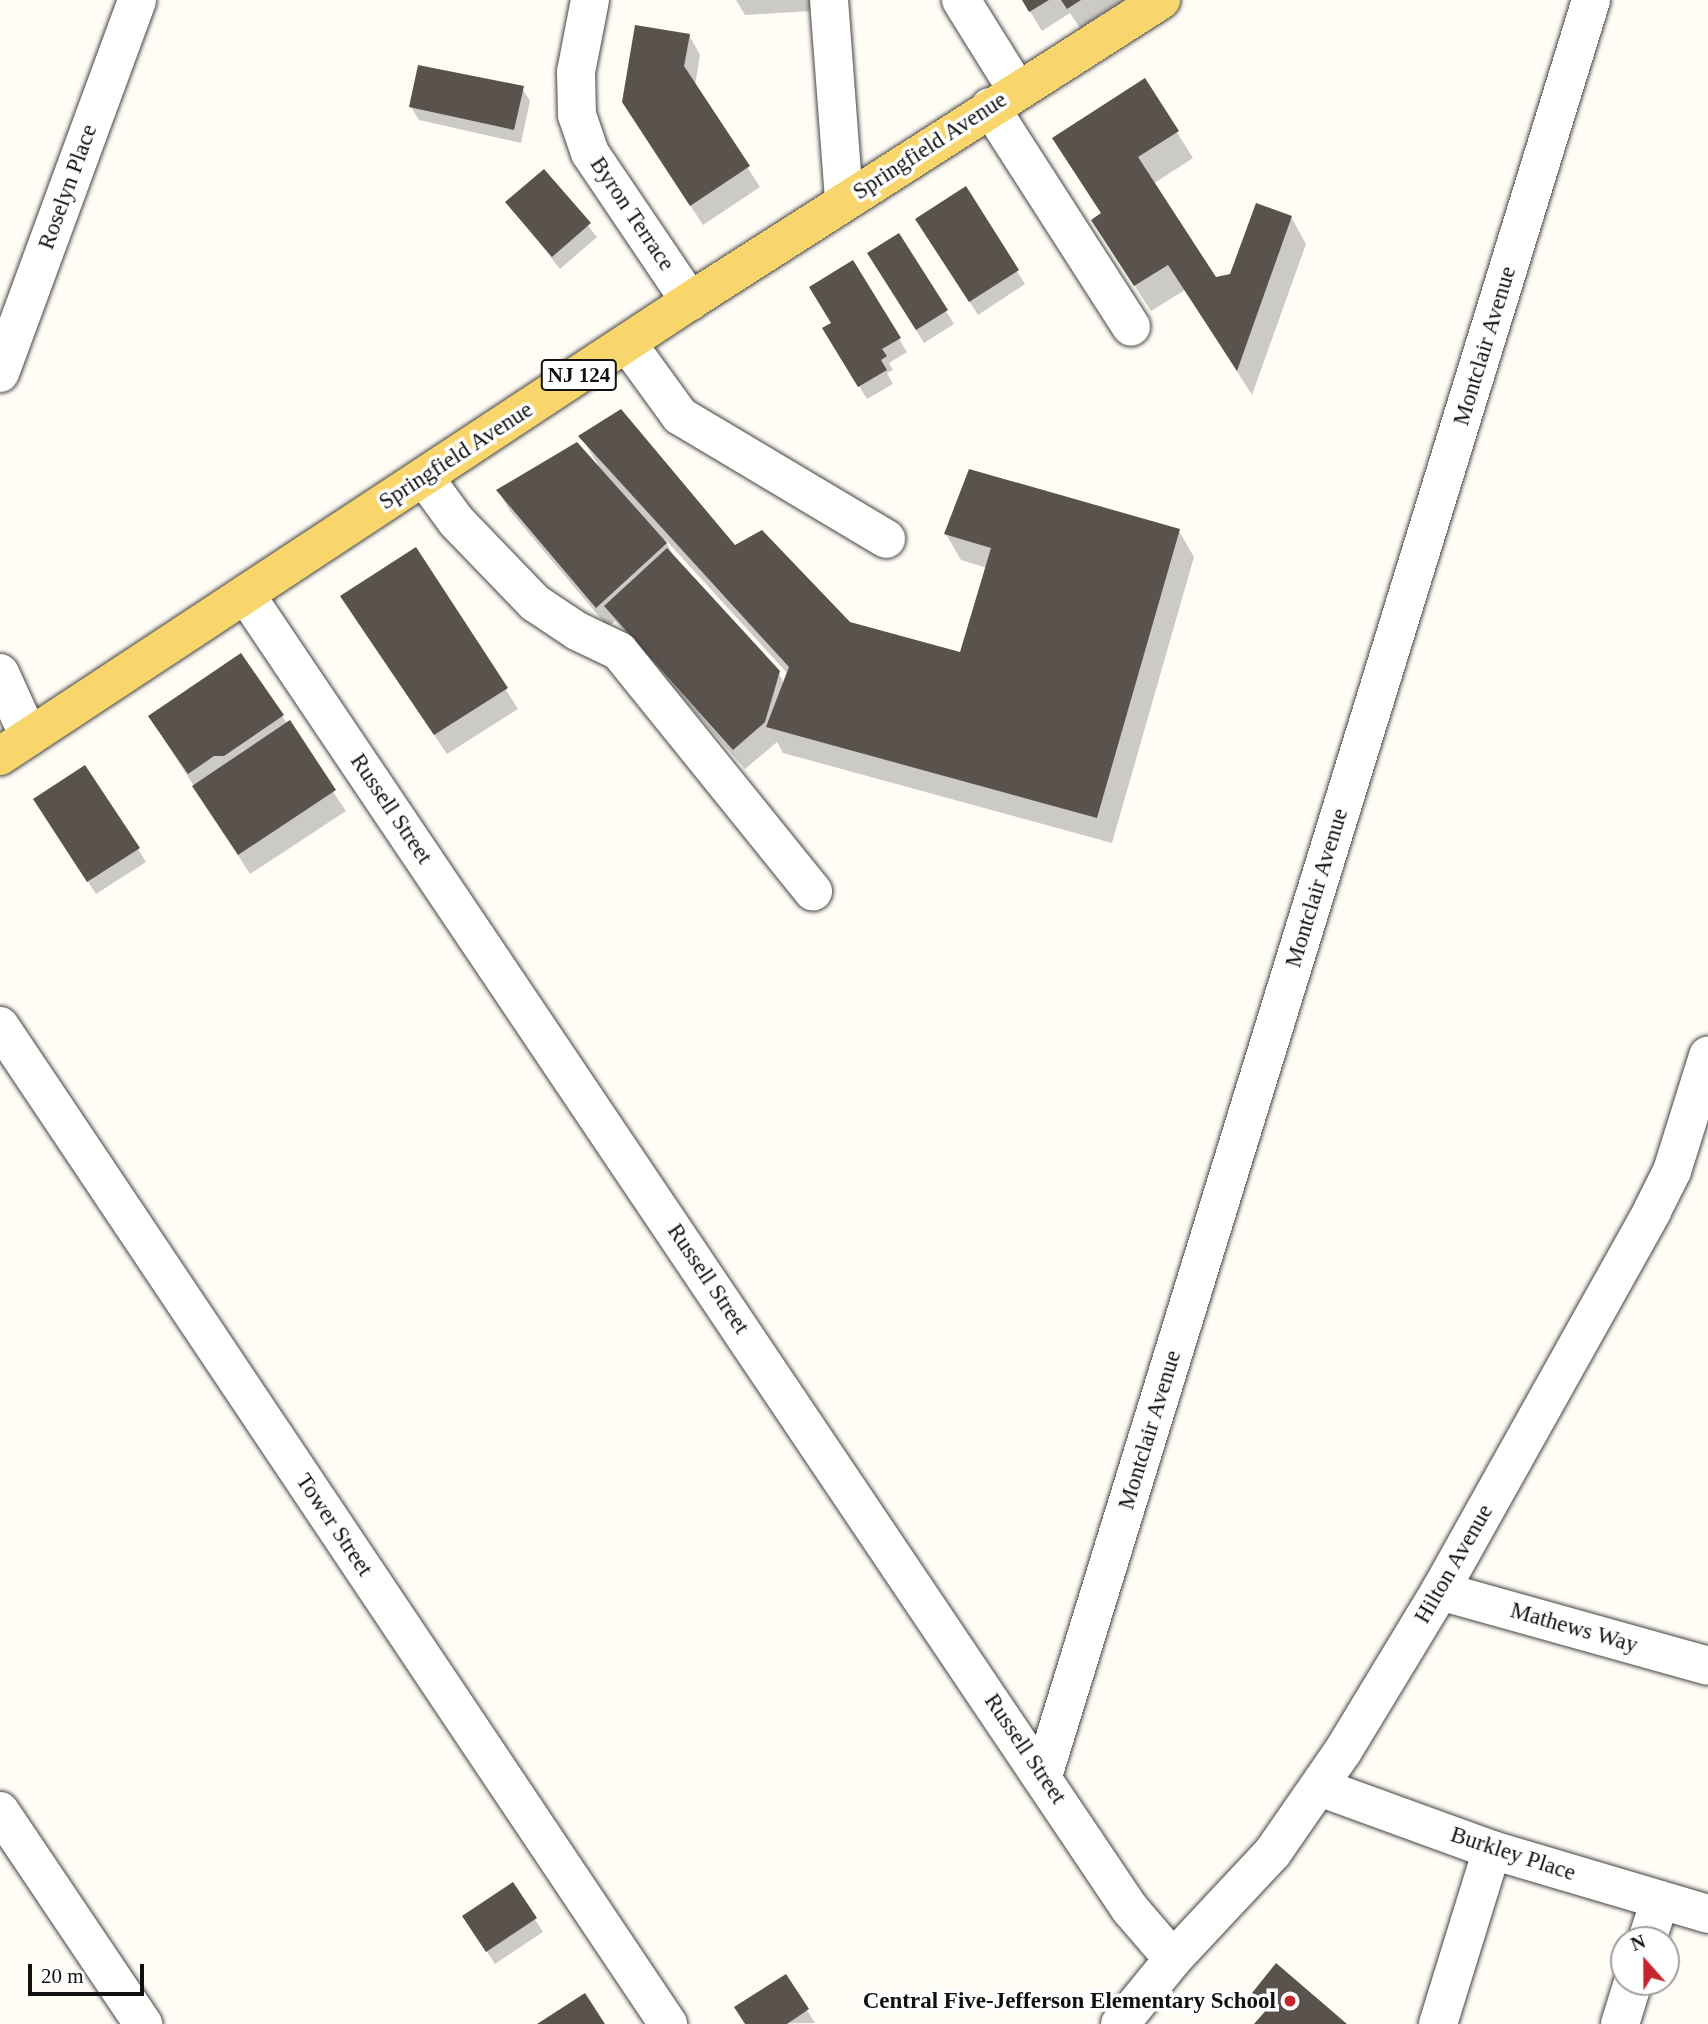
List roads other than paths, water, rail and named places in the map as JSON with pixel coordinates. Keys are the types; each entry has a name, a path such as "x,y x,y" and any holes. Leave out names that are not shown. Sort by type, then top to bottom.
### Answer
{"main road":[{"name":"Springfield Avenue","path":"15,746 690,301 1161,0"}],"street":[{"name":"Roselyn Place","path":"0,373 137,0"},
{"name":"Byron Terrace","path":"590,0 576,72 577,115 590,153 690,301"},
{"path":"829,0 844,201"},
{"path":"961,0 1003,99 1131,327"},
{"name":"Montclair Avenue","path":"1043,1776 1591,0"},
{"path":"627,343 680,416 886,539"},
{"path":"424,477 456,521 535,603 577,631 619,651 813,891"},
{"name":"Russell Street","path":"246,595 1130,1909 1173,1959"},
{"path":"0,673 15,746"},
{"name":"Tower Street","path":"0,1026 668,2024"},
{"name":"Hilton Avenue","path":"1120,2024 1173,1959 1273,1852 1320,1787 1440,1591 1652,1211 1672,1171 1708,1056"},
{"name":"Mathews Way","path":"1440,1591 1708,1665"},
{"name":"Burkley Place","path":"1320,1787 1492,1850 1708,1914"},
{"path":"0,1811 143,2024"},
{"path":"1438,2024 1492,1850"},
{"path":"1652,1926 1660,1900"},
{"path":"1620,2024 1629,1996"}],"place":[{"name":"Central Five-Jefferson Elementary School","path":"1290,2001"}]}
